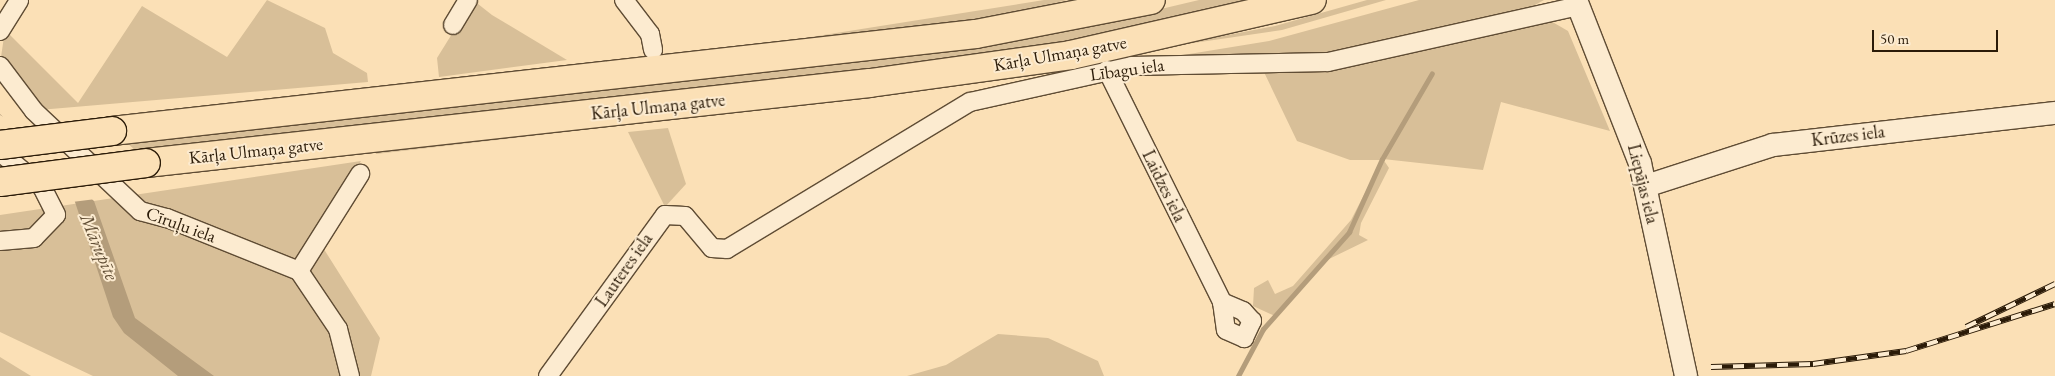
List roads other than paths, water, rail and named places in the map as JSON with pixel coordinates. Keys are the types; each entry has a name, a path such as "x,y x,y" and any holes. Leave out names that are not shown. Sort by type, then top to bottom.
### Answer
{"highway":[{"name":"Kārļa Ulmaņa gatve","path":"0,145 976,34 1151,0"},
{"name":"Kārļa Ulmaņa gatve","path":"0,182 146,163 870,83 1072,55 1312,0"}],"street":[{"path":"0,32 19,0"},
{"path":"453,25 468,0"},
{"path":"624,0 650,34 653,50"},
{"name":"Lībagu iela","path":"712,248 727,249 970,102 1107,70 1218,61 1328,62 1578,3"},
{"name":"Liepājas iela","path":"1578,3 1646,186 1686,376"},
{"name":"Cīruļu iela","path":"0,66 34,111 140,211 167,218 299,271"},
{"name":"Laidzes iela","path":"1107,70 1222,302"},
{"name":"Krūzes iela","path":"1646,186 1773,145 2055,113"},
{"path":"0,152 42,187 56,215 34,238 0,241"},
{"path":"350,376 338,329 299,271 360,174"},
{"name":"Lauteres iela","path":"548,376 665,215 685,216 712,248"}],"water":[{"name":"Mārupīte","path":"0,114 94,201 135,318 214,376 178,376 124,333 113,317 74,199 58,177 0,133"}],"waterway":[{"path":"1238,376 1263,329 1349,232 1382,159 1432,73"}],"railway":[{"path":"1966,327 2055,284"},
{"path":"1711,367 1813,364 1906,351 2055,304"}]}
